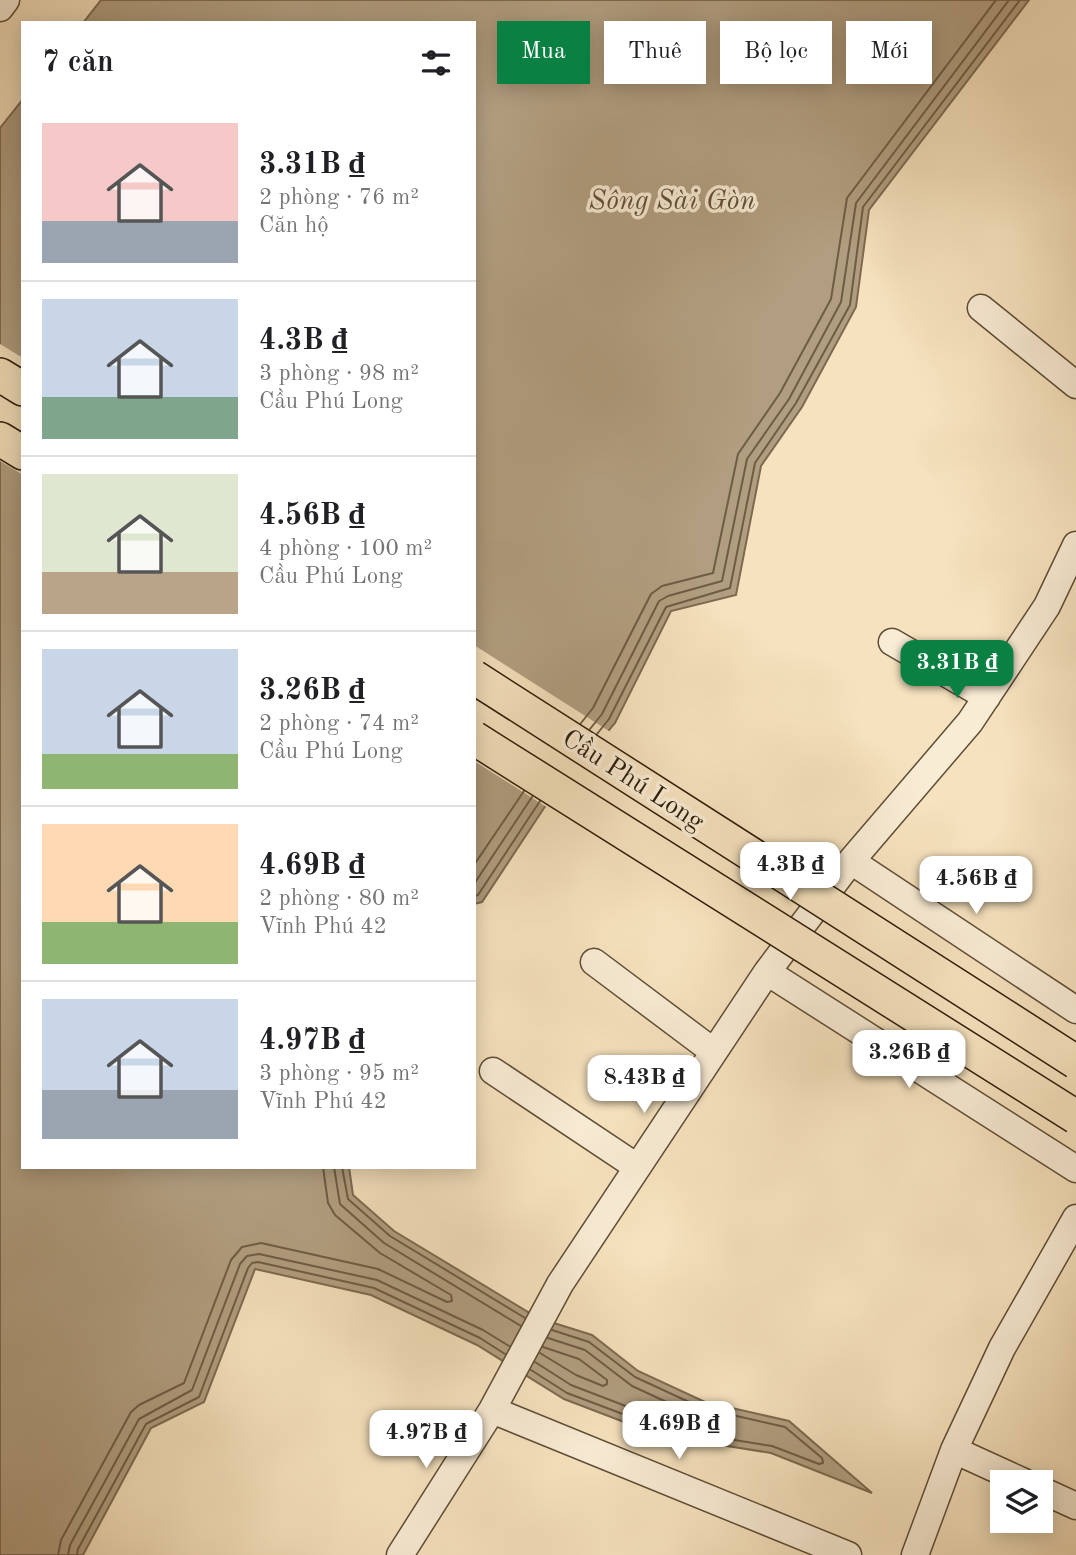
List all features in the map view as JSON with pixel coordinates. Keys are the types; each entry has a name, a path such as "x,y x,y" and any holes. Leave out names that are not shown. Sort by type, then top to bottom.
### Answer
{"main road":[{"path":"0,375 21,388"},
{"path":"0,439 21,452"},
{"name":"Cầu Phú Long","path":"476,678 1076,1062"},
{"name":"Cầu Phú Long","path":"476,739 1076,1117"}],"street":[{"path":"0,8 6,0"},
{"path":"981,308 1076,385"},
{"path":"400,1555 492,1410 560,1284 767,972 851,861 970,722 1048,606 1076,545"},
{"path":"892,642 987,697"},
{"path":"851,861 1076,1010"},
{"path":"594,961 714,1052"},
{"path":"767,972 1076,1169"},
{"path":"493,1071 637,1167"},
{"path":"919,1543 954,1451 1002,1348 1076,1218"},
{"path":"492,1410 799,1546 848,1555"},
{"path":"954,1451 997,1470"},
{"path":"1053,1495 1076,1506"}],"water":[{"name":"Sông Sài Gòn","path":"101,0 1029,0 869,210 856,307 802,407 761,466 736,595 671,611 615,723 546,805 482,902 476,904 476,21 85,21"},
{"path":"21,102 21,1169 349,1169 353,1195 394,1231 538,1318 592,1335 638,1371 705,1402 789,1421 872,1493 771,1453 658,1435 564,1399 477,1345 371,1295 255,1269 204,1402 151,1428 83,1555 0,1555 0,128"}],"pier":[{"path":"0,344 21,357 21,474 0,461"},
{"path":"476,646 612,733 548,808 476,762"}]}
